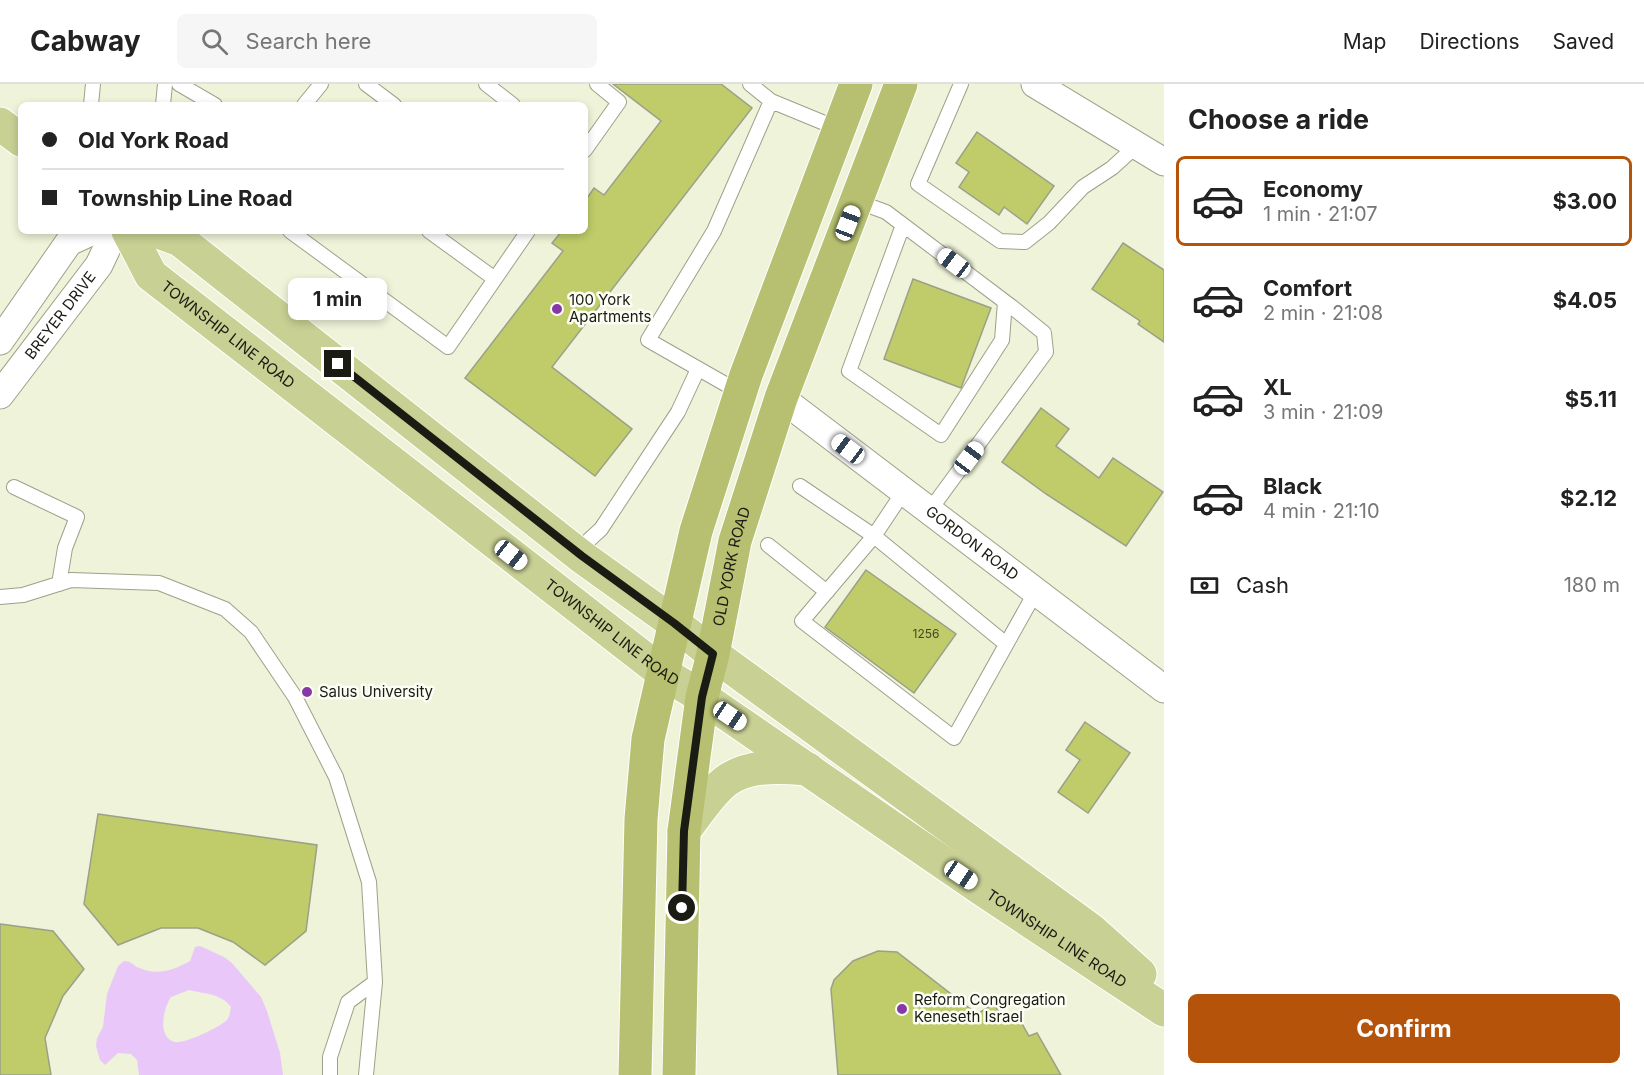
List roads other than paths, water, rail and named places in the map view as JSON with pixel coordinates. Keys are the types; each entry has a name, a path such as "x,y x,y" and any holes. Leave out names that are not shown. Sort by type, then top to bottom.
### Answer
{"highway":[{"path":"635,1075 641,819 648,740 674,623 696,531 741,393 856,84"},
{"name":"OLD YORK ROAD","path":"679,1075 684,831 702,697 713,654 735,541 781,398 901,84"}],"main road":[{"path":"0,124 18,138"},
{"name":"TOWNSHIP LINE ROAD","path":"130,234 151,275 663,673 702,697 970,881 1164,1010"},
{"name":"TOWNSHIP LINE ROAD","path":"164,234 180,240 576,552 1091,930 1164,996"},
{"path":"684,831 726,781 738,774 772,766 808,769"}],"street":[{"path":"1035,84 1164,162"},
{"path":"0,341 69,242 86,234"},
{"name":"BREYER DRIVE","path":"0,395 99,264 114,234"},
{"name":"GORDON ROAD","path":"781,398 1164,688"}],"lane":[{"path":"91,102 93,84"},
{"path":"164,102 165,84"},
{"path":"179,84 210,102"},
{"path":"306,102 321,84"},
{"path":"366,84 390,102"},
{"path":"486,84 509,102"},
{"path":"588,146 619,102 597,84"},
{"path":"750,84 771,101 839,129"},
{"path":"961,84 918,184 1000,241 1025,242 1049,223 1083,187 1112,168 1136,146"},
{"path":"741,393 648,340 714,231 771,101"},
{"path":"856,201 886,212 1044,333 1046,352 930,510"},
{"path":"903,225 849,371 941,435 1002,340 1005,302"},
{"path":"294,234 448,347 526,234"},
{"path":"433,234 495,279"},
{"path":"576,552 601,529 678,412 698,369"},
{"path":"800,486 874,536 1006,644"},
{"path":"14,487 77,517 65,549 59,584"},
{"path":"904,491 874,536 802,621 954,738 1036,591"},
{"path":"768,545 827,592"},
{"path":"0,597 23,595 71,580 159,583 225,609 252,632 295,696 336,777 369,882 375,982 366,1075"},
{"path":"330,1075 330,1057 348,1002 375,982"}],"place":[{"name":"100 York Apartments","path":"557,309"},
{"name":"Salus University","path":"307,692"},
{"name":"Reform Congregation Keneseth Israel","path":"902,1009"}]}
